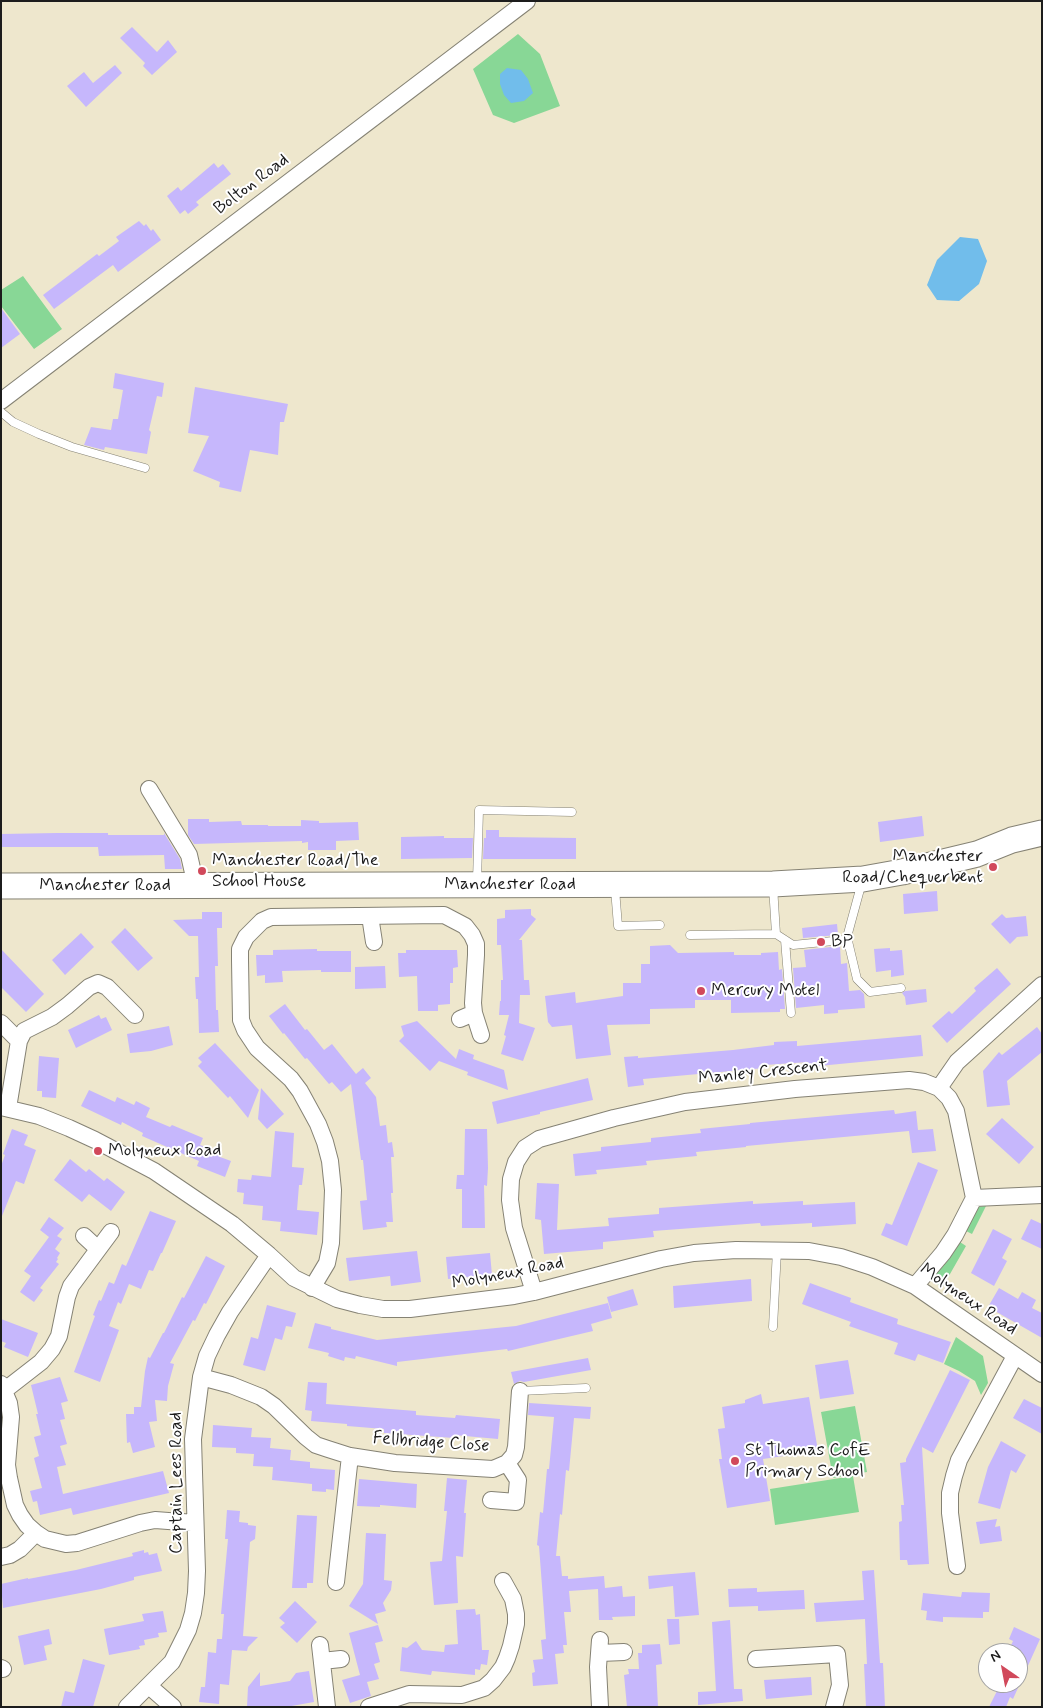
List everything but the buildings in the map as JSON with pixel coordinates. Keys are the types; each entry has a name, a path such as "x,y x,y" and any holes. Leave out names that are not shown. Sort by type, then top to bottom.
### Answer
{"main road":[{"name":"Manchester Road","path":"1012,840 1042,818"},
{"name":"Manchester Road","path":"1,886 773,884 863,879 937,865 977,854 1012,840 1042,833"}],"street":[{"name":"Bolton Road","path":"1,401 526,1"},
{"path":"149,789 189,855 196,886"},
{"path":"312,1288 327,1263 331,1243 333,1190 330,1160 318,1124 300,1091 257,1048 241,1020 240,949 246,937 262,921 271,917 444,915 465,926 476,944 467,1016 481,1035"},
{"path":"370,916 374,942"},
{"path":"4,1108 19,1041 24,1031 52,1017 89,987 98,983 107,987 135,1015"},
{"path":"915,1286 943,1253 955,1235 974,1198 956,1111 949,1098 939,1088 957,1062 1042,985"},
{"path":"1,1023 19,1041"},
{"name":"Manley Crescent","path":"534,1292 514,1228 510,1200 511,1179 516,1162 525,1148 539,1139 614,1118 685,1102 795,1089 909,1080 924,1082 939,1088"},
{"name":"Molyneux Road","path":"4,1108 39,1116 68,1128 96,1140 154,1171 224,1219 269,1254 294,1278 337,1299 360,1305 383,1309 453,1305 534,1292 662,1259 694,1253 736,1250 809,1251 841,1257 872,1267 915,1286 1042,1374"},
{"path":"974,1198 1042,1195"},
{"path":"111,1232 69,1292 59,1336 52,1349 41,1362 3,1387 9,1403 11,1418 8,1465 15,1505 26,1525 36,1533 45,1539 66,1544 77,1543 155,1520 195,1522"},
{"path":"84,1236 98,1249"},
{"name":"Captain Lees Road","path":"127,1707 172,1662 184,1641 193,1613 197,1571 193,1439 201,1377 207,1356 217,1335 269,1254"},
{"path":"956,1566 950,1513 950,1493 954,1476 959,1460 1015,1356"},
{"name":"Fellbridge Close","path":"201,1377 231,1385 261,1398 274,1406 316,1445 350,1456 395,1463 493,1469 507,1463 514,1455 520,1391"},
{"name":"Fellbridge Close","path":"336,1582 350,1456"},
{"name":"Fellbridge Close","path":"491,1500 516,1502 518,1480 507,1463"},
{"path":"1,1557 10,1555 20,1549 36,1533"},
{"path":"369,1707 409,1694 462,1695 484,1688 493,1680 503,1668 516,1624 513,1599 503,1581"},
{"path":"600,1707 598,1667 600,1646 624,1652"},
{"path":"327,1707 321,1653 341,1659"},
{"path":"756,1659 837,1654 840,1685 834,1707"},
{"path":"149,1686 173,1707"}],"lane":[{"path":"1,412 13,422 72,447 145,468"},
{"path":"477,885 478,810 572,812"},
{"path":"863,879 847,937 857,979 870,992 901,988"},
{"path":"614,884 618,926 660,925"},
{"path":"773,884 776,934"},
{"path":"690,934 776,934 793,945 843,940 847,937"},
{"path":"785,940 791,1013"},
{"path":"774,1327 777,1250"},
{"path":"520,1391 586,1388"}],"green space":[{"path":"518,34 540,54 560,106 514,123 493,115 473,69"},
{"path":"23,276 62,329 34,349 1,306 1,290"},
{"path":"986,1206 972,1234 964,1230 975,1207"},
{"path":"957,1240 966,1246 942,1288 931,1279"},
{"path":"956,1337 983,1356 988,1383 981,1395 975,1381 944,1364"},
{"path":"855,1406 867,1472 833,1478 821,1412"},
{"path":"853,1476 859,1512 775,1525 770,1489"}],"water":[{"path":"507,68 521,70 528,79 533,93 524,101 511,103 504,95 500,84 500,74"},
{"path":"960,237 978,239 987,261 979,284 959,301 937,300 927,285 937,260"}],"place":[{"name":"Manchester Road/Chequerbent","path":"993,867"},
{"name":"Manchester Road/The School House","path":"202,871"},
{"name":"BP","path":"821,942"},
{"name":"Mercury Motel","path":"701,991"},
{"name":"Molyneux Road","path":"98,1151"},
{"name":"St Thomas CofE Primary School","path":"735,1461"}]}
